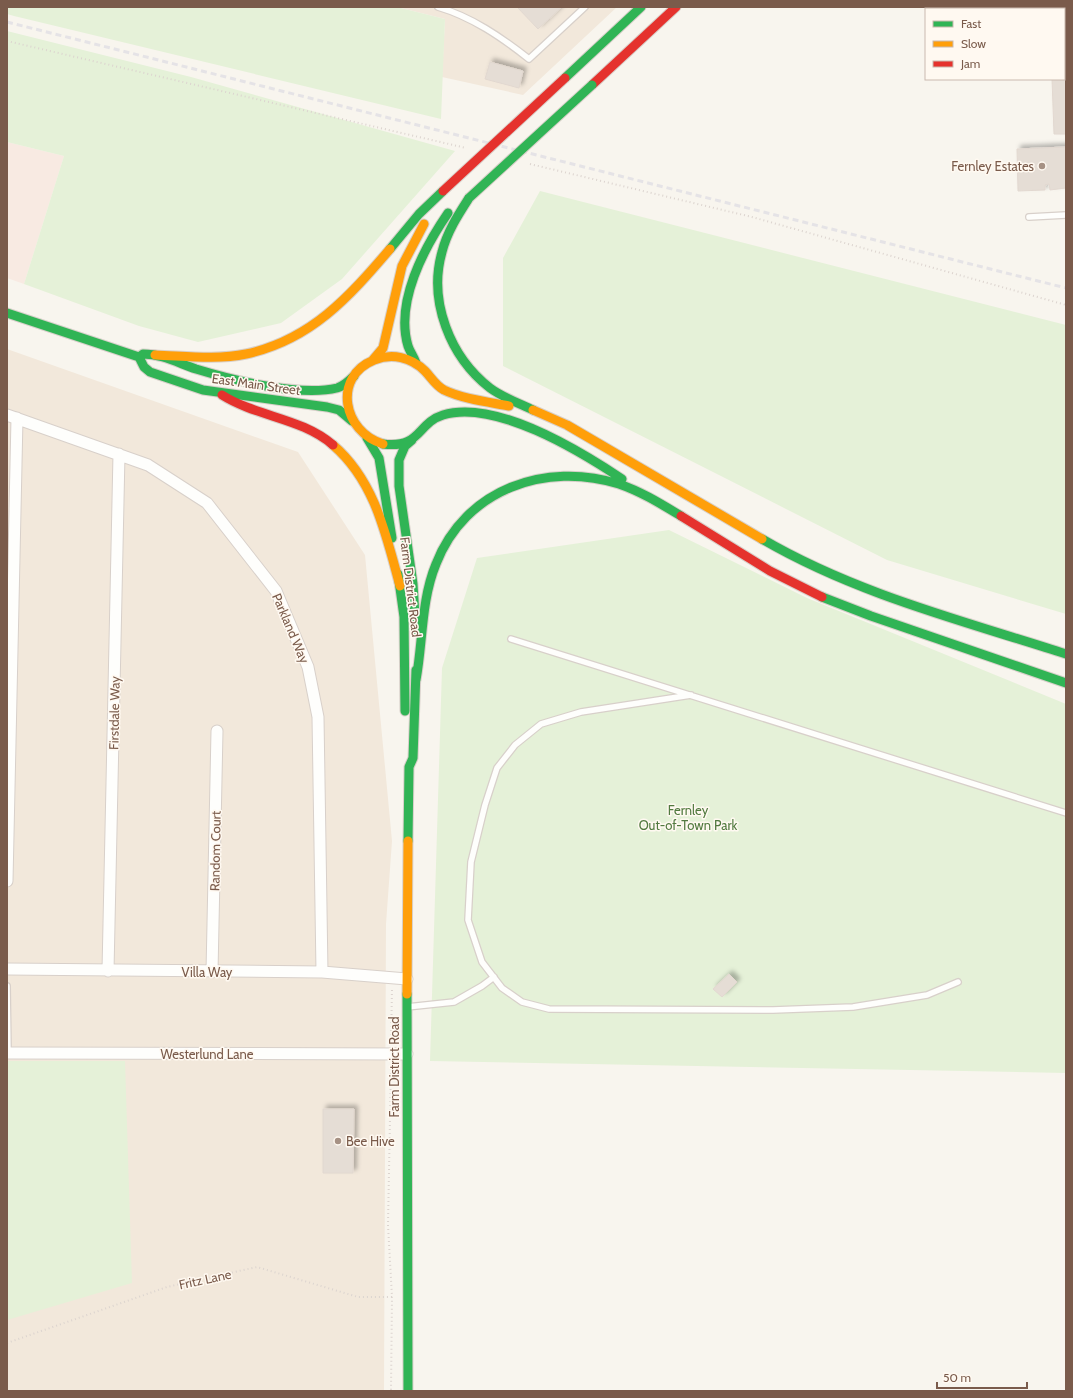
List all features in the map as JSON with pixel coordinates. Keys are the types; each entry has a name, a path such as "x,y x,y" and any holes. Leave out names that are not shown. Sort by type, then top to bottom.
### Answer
{"main road":[{"path":"155,355 214,357 244,354 282,343 306,331 341,304 426,207 641,7"},
{"path":"416,363 408,347 406,322 410,292 417,268 440,224 449,212 469,198 676,7"},
{"path":"372,361 379,354 386,339 397,283 406,257 443,191"},
{"path":"469,198 448,233 442,254 438,282 441,311 446,330 455,348 478,377 490,388 527,408"},
{"name":"East Main Street","path":"7,313 139,357 144,367 150,372 222,395 236,395 327,407 339,410 352,421 358,430 367,438"},
{"name":"East Main Street","path":"139,357 143,354 155,355 196,369 226,377 281,386 324,389 336,388 344,385 362,367 372,361"},
{"path":"372,361 383,357 394,356 406,358 416,363 425,371 432,381 446,391 503,405 527,408 543,413 567,425 810,566 871,591 1066,654"},
{"path":"352,421 347,398 349,387 354,376"},
{"path":"432,381 436,397"},
{"path":"222,395 245,407 305,427 330,442 349,459 364,481 377,506 400,586"},
{"path":"429,425 435,409"},
{"path":"367,438 378,443 389,445 401,444 412,440 421,434 429,425 443,415 466,413 482,415 521,425 538,431 575,450 621,478 638,491 781,576 815,594 907,629 1066,683"},
{"name":"Farm District Road","path":"367,438 379,458 400,586 405,632 404,758 409,767"},
{"name":"Farm District Road","path":"408,1391 407,978 409,767 413,758 416,680 414,598 398,486 398,472 402,452 412,440"},
{"path":"416,680 423,643 430,584 436,563 448,540 466,516 484,501 504,489 548,476 576,474 602,479 638,491"},
{"path":"907,629 989,647"},
{"path":"1020,650 1024,649 1031,642"}],"street":[{"name":"Parkland Way","path":"12,417 148,465 207,503 276,591 308,667 318,717 322,972"},
{"path":"7,881 12,417"},
{"name":"Firstdale Way","path":"108,971 119,454"},
{"name":"Random Court","path":"212,972 217,731"},
{"name":"Villa Way","path":"7,969 322,972 407,978"},
{"name":"Westerlund Lane","path":"8,1053 407,1054"}],"lane":[{"path":"438,7 466,18 487,29 529,59 585,7"},
{"path":"1030,217 1066,215"},
{"path":"511,639 1066,812"},
{"path":"691,695 581,712 541,724 515,745 497,768 485,805 471,862 468,920 482,962 502,988 522,1002 549,1010 773,1010 853,1007 927,995 958,982"},
{"path":"407,1007 454,1002 482,986 494,977"},
{"path":"7,986 8,1053"}],"path":[{"path":"7,42 470,149"},
{"path":"524,162 752,217 1066,305"},
{"path":"391,1391 392,1297 388,1225 392,977"},
{"name":"Fritz Lane","path":"7,1343 167,1287 257,1268 358,1297 408,1297"}],"shaded area":[{"path":"397,7 617,7 523,95 442,77 445,19"},
{"path":"7,142 64,156 24,284 7,278"},
{"path":"7,349 298,452 365,555 392,841 386,924 384,1391 7,1391"}],"green space":[{"path":"7,7 397,7 445,19 441,119 14,16 7,14"},
{"path":"7,31 191,77 455,151 342,279 281,323 198,342 139,326 24,284 64,156 7,142"},
{"path":"540,191 1066,325 1066,614 887,560 503,366 503,258"},
{"name":"Fernley Out-of-Town Park","path":"669,530 807,598 1066,704 1066,1073 430,1061 442,668 477,558"},
{"path":"7,1061 125,1061 132,1283 7,1320"}],"building":[{"path":"517,7 562,7 538,29"},
{"name":"Fernley Estates","path":"1065,44 1066,134 1054,134 1052,80 1065,80"},
{"path":"490,62 523,71 519,88 485,79"},
{"name":"Fernley Estates","path":"1066,147 1066,188 1050,190 1049,184 1045,185 1045,190 1018,191 1017,149"},
{"path":"729,974 737,982 722,997 713,989"},
{"name":"Bee Hive","path":"323,1109 354,1109 353,1173 323,1173"}],"railway":[{"path":"7,22 1066,288"}],"traffic: fast":[{"path":"565,78 641,7"},
{"path":"469,198 592,85"},
{"path":"390,249 419,214 443,191"},
{"path":"469,198 457,217 442,252 438,271 440,308 446,327 454,344 464,361 476,375 490,388 510,400 533,410"},
{"path":"416,363 408,346 405,329 405,312 414,276 421,259 448,213"},
{"path":"7,313 139,357 143,354 150,354 170,359 196,369 266,386 286,389 322,390 340,387 354,376"},
{"path":"139,357 144,367 150,372 203,390 327,407 339,410 352,421"},
{"path":"383,444 395,445 405,443 412,439 428,424 443,415 464,412 487,414 536,430 561,442 622,479"},
{"path":"367,438 379,458 392,538"},
{"path":"412,440 405,446 399,460 399,486 413,584 416,632"},
{"path":"416,680 425,607 431,578 436,564 449,538 467,517 487,500 511,487 537,479 564,476 591,478 627,487 651,498 681,516"},
{"path":"762,539 835,576 873,591 950,618 1066,654"},
{"path":"398,574 404,617 405,711"},
{"path":"822,597 871,616 1066,683"},
{"path":"408,841 409,767 413,758 416,670"},
{"path":"407,994 408,1391"}],"traffic: slow":[{"path":"372,361 383,348 402,266 424,224"},
{"path":"155,355 201,357 235,356 269,347 290,338 309,327 344,300 390,249"},
{"path":"383,444 369,438 359,428 352,417 348,404 348,391 352,379 361,368 374,360 394,357 414,362 444,390 459,396 509,406"},
{"path":"533,410 567,425 762,539"},
{"path":"333,445 347,459 369,492 384,528 400,586"},
{"path":"407,994 408,841"}],"traffic: jam":[{"path":"592,85 676,7"},
{"path":"443,191 565,78"},
{"path":"222,395 250,408 308,429 333,445"},
{"path":"681,516 770,571 822,597"}],"place":[{"name":"Fernley Estates","path":"1042,166"},
{"name":"Bee Hive","path":"338,1141"}]}
